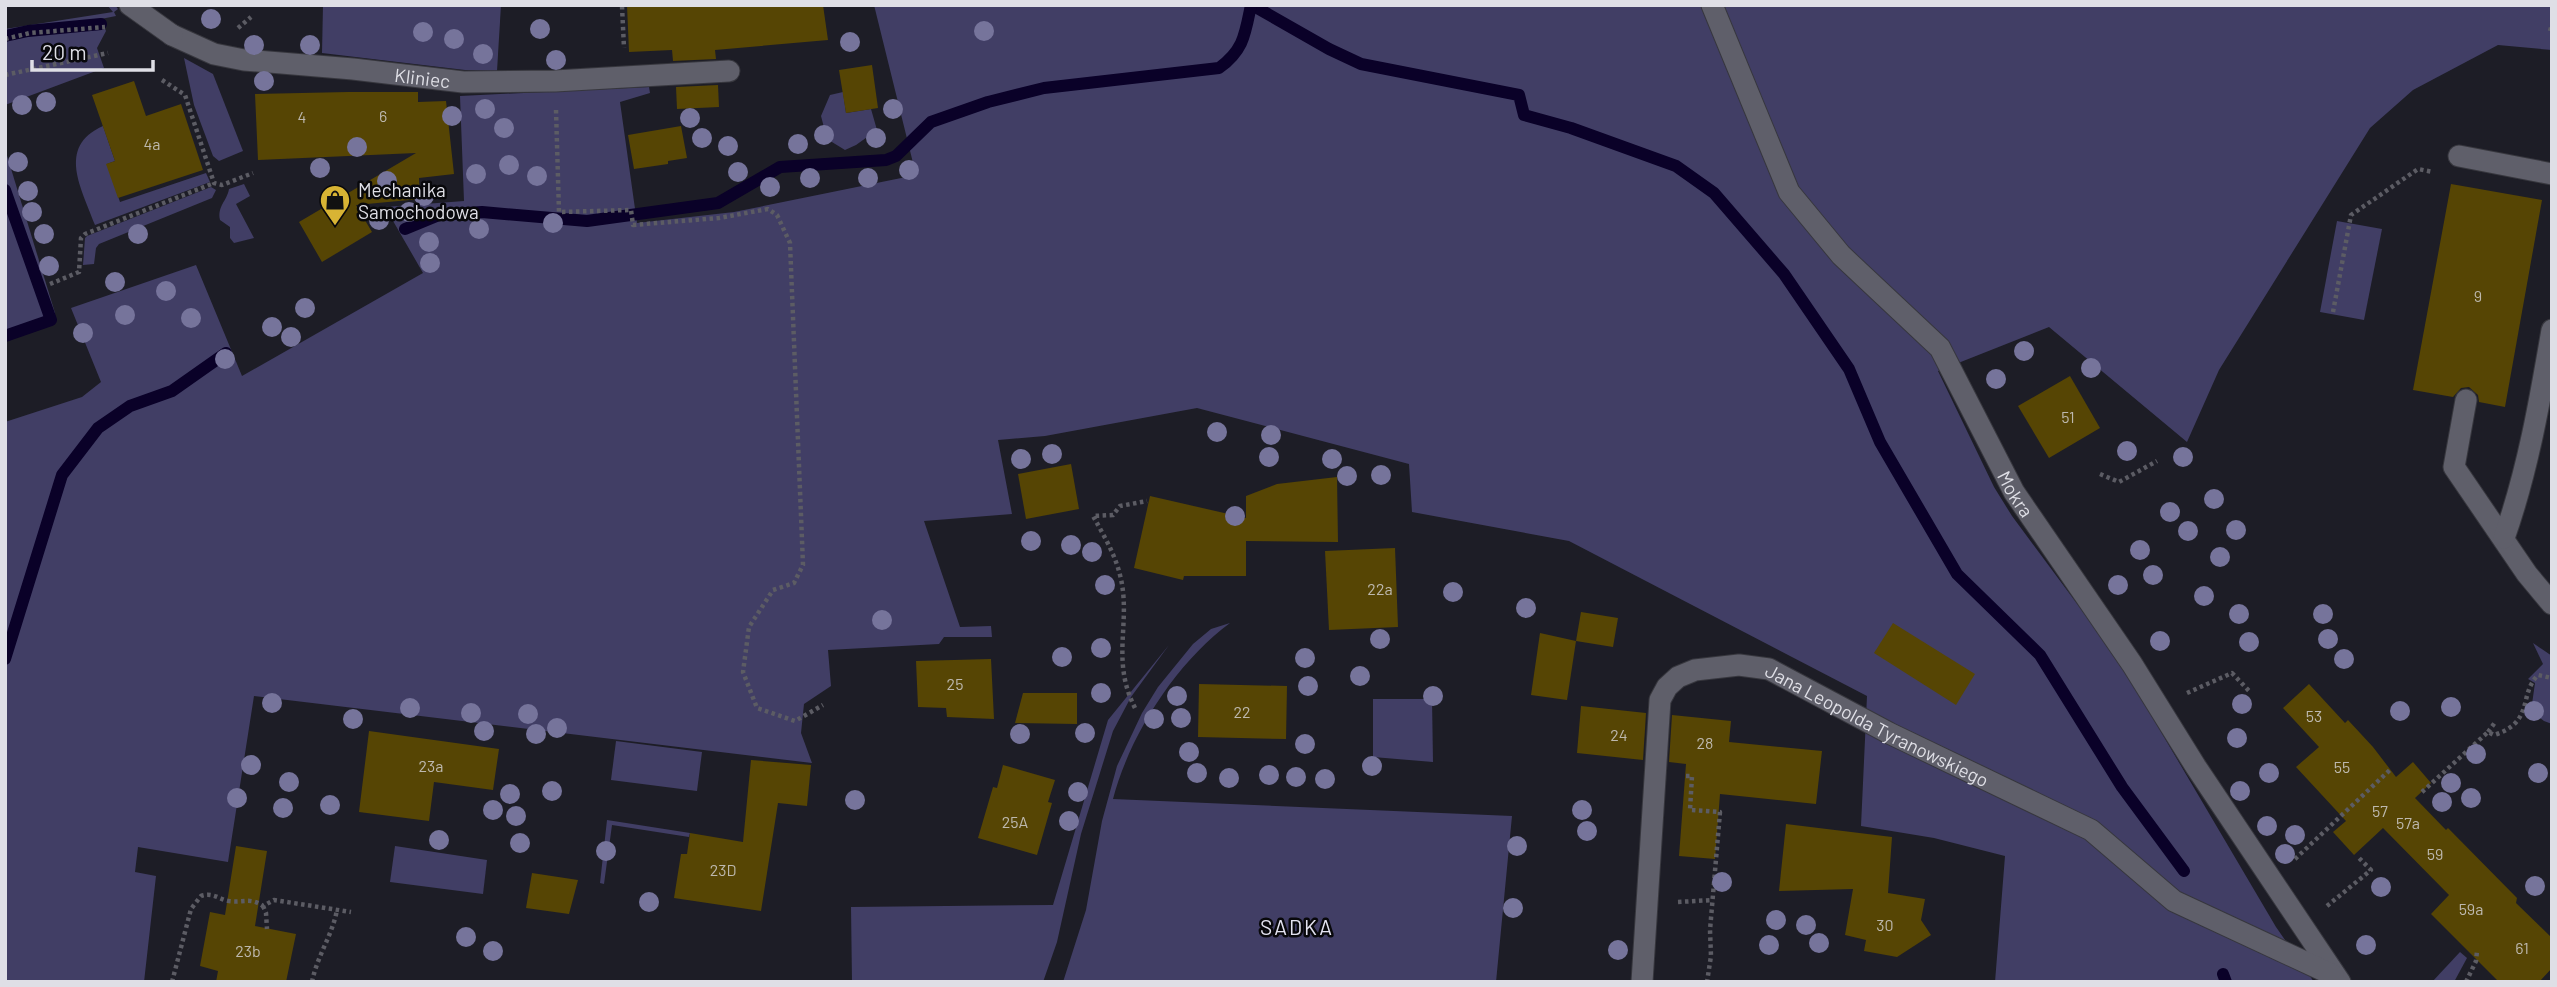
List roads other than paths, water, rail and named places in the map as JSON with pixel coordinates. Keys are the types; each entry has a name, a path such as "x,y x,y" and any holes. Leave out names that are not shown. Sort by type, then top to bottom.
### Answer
{"street":[{"name":"Kliniec","path":"130,5 172,35 214,54 244,60 463,82 555,81 729,71"},
{"name":"Mokra","path":"1712,5 1789,192 1841,255 1940,348 2014,492 2132,664 2196,767 2337,979"},
{"path":"2459,156 2552,174"},
{"path":"2504,538 2538,412 2552,330"},
{"path":"2466,400 2454,467 2527,573 2552,604"},
{"name":"Jana Leopolda Tyranowskiego","path":"1642,982 1660,700 1667,687 1678,677 1695,670 1739,665 1769,669 1889,733 2091,830 2174,901 2337,979"}],"waterway":[{"path":"405,229 439,215 482,212 587,221 718,203 780,167 886,160 896,156 931,122 988,102 1044,88 1219,68 1239,48 1251,5"},
{"path":"1252,5 1361,64 1519,95 1524,115 1571,128 1676,166 1714,193 1784,274 1849,369 1880,442 1957,574 2040,655 2122,787 2184,871"},
{"path":"5,36 28,31 101,24"},
{"path":"5,190 51,320 5,336"},
{"path":"5,659 62,475 98,428 130,406 172,391 226,353"},
{"path":"2223,974 2226,982"}],"place":[{"name":"Mechanika Samochodowa","path":"335,227"}],"district":[{"name":"SADKA","path":"1297,926"}]}
